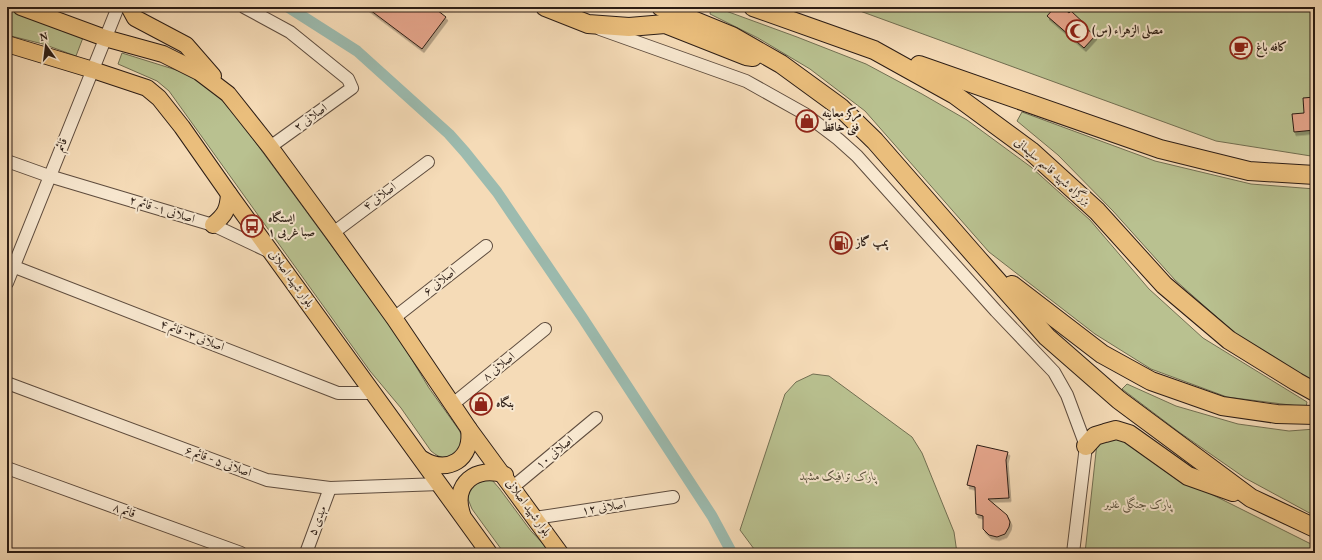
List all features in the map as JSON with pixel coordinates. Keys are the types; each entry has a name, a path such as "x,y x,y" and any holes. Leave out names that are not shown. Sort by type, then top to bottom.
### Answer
{"highway":[{"path":"545,7 588,24 629,27 665,24 746,56 781,64"},
{"path":"661,7 732,36 781,64 840,107 875,141 1047,337 1119,400 1251,498"},
{"name":"بزرگراه شهید قاسم سلیمانی","path":"753,7 874,50 955,95 1031,151 1097,211 1164,284 1229,340 1315,392"},
{"path":"874,50 1160,149 1248,171 1315,175"},
{"path":"978,259 1102,354 1151,380 1222,406 1277,414 1315,415"},
{"path":"1086,446 1095,436 1105,433 1116,430 1129,434 1188,476 1251,498 1315,528"}],"main road":[{"name":"بلوار شهید اصلانی","path":"21,7 106,38 163,54 199,72 228,94"},
{"name":"بلوار شهید اصلانی","path":"129,7 135,18 186,45 228,94 270,147 394,318 469,429 509,481 560,553"},
{"name":"بلوار شهید اصلانی","path":"7,44 147,88 159,98 182,127 440,484 485,553"},
{"path":"213,225 222,217 229,205 229,194"},
{"path":"422,460 430,464 440,466 449,465 457,461 464,455 468,447 470,438 469,429"},
{"path":"462,516 459,506 459,497 462,487 476,474 495,472 509,481"}],"street":[{"name":"قائم","path":"7,282 10,266 49,176 118,7"},
{"name":"اصلانی ۲","path":"244,7 290,32 348,79 352,88 270,147"},
{"path":"588,24 746,81 805,114 838,139 857,156 996,311 1054,372 1068,395 1086,446 1073,553"},
{"name":"اصلانی ۱- قائم ۲","path":"7,161 49,176 213,225 271,252"},
{"name":"اصلانی ۴","path":"333,233 428,162"},
{"name":"اصلانی ۶","path":"394,318 486,246"},
{"name":"اصلانی ۳- قائم ۴","path":"10,266 338,393 374,393"},
{"name":"اصلانی ۸","path":"453,404 546,329"},
{"name":"اصلانی ۵ - قائم ۶","path":"7,383 267,480 330,488 440,484"},
{"name":"اصلانی ۱۰","path":"509,481 596,418"},
{"name":"قائم ۸","path":"7,468 241,553"},
{"name":"مهدی ۵","path":"306,553 330,488"},
{"name":"اصلانی ۱۲","path":"535,518 673,497"}],"green space":[{"path":"7,7 84,35 76,56 43,44 7,35"},
{"path":"711,7 715,7 797,37 866,64 967,120 1031,167 1090,220 1149,289 1203,338 1307,402 1306,407 1227,397 1151,369 1095,334 989,252 865,111 810,69 758,38 710,14"},
{"path":"849,7 1315,7 1315,156 1216,141"},
{"path":"122,53 186,73 214,91 242,124 397,335 429,388 459,430 463,438 457,454 441,457 431,451 401,408 370,371 169,91 157,81 118,64"},
{"path":"1022,112 1155,161 1251,184 1315,189 1315,381 1302,375 1236,334 1175,280 1113,211 1058,155 1017,121"},
{"name":"پارک ترافیک مشهد","path":"813,374 829,376 912,437 922,453 954,532 957,553 757,553 740,530 785,394 796,382"},
{"path":"1127,384 1176,406 1238,424 1289,431 1315,429 1315,516 1245,478 1179,432 1122,389"},
{"name":"پارک جنگلی غدیر","path":"1124,438 1187,482 1315,546 1315,553 1085,553 1097,443"},
{"path":"482,479 492,480 531,531 552,553 504,553 472,509 468,499 468,490"}],"building":[{"path":"366,7 433,7 446,17 422,49"},
{"name":"مصلی الزهراء (س)","path":"1055,7 1062,7 1069,13 1071,11 1095,36 1084,48 1047,16"},
{"name":"کافه باغ","path":"1237,40 1249,45 1245,56 1233,52"},
{"path":"1315,97 1315,130 1294,132 1292,114 1304,113 1303,98"},
{"path":"977,445 1008,452 1006,460 1009,498 988,499 1007,515 1010,522 1005,534 997,537 989,535 983,529 983,516 976,514 975,487 967,485"}],"waterway":[{"path":"288,7 357,51 449,134 465,152 497,192 582,317 712,516 732,553"}],"place":[{"name":"مصلی الزهراء (س)","path":"1077,31"},
{"name":"کافه باغ","path":"1241,48"},
{"name":"مرکز معاینه فنی خاقظ","path":"807,121"},
{"name":"ایستگاه صبا غربی ۱","path":"252,226"},
{"name":"پمپ گاز","path":"841,243"},
{"name":"بنگاه","path":"481,404"}]}
